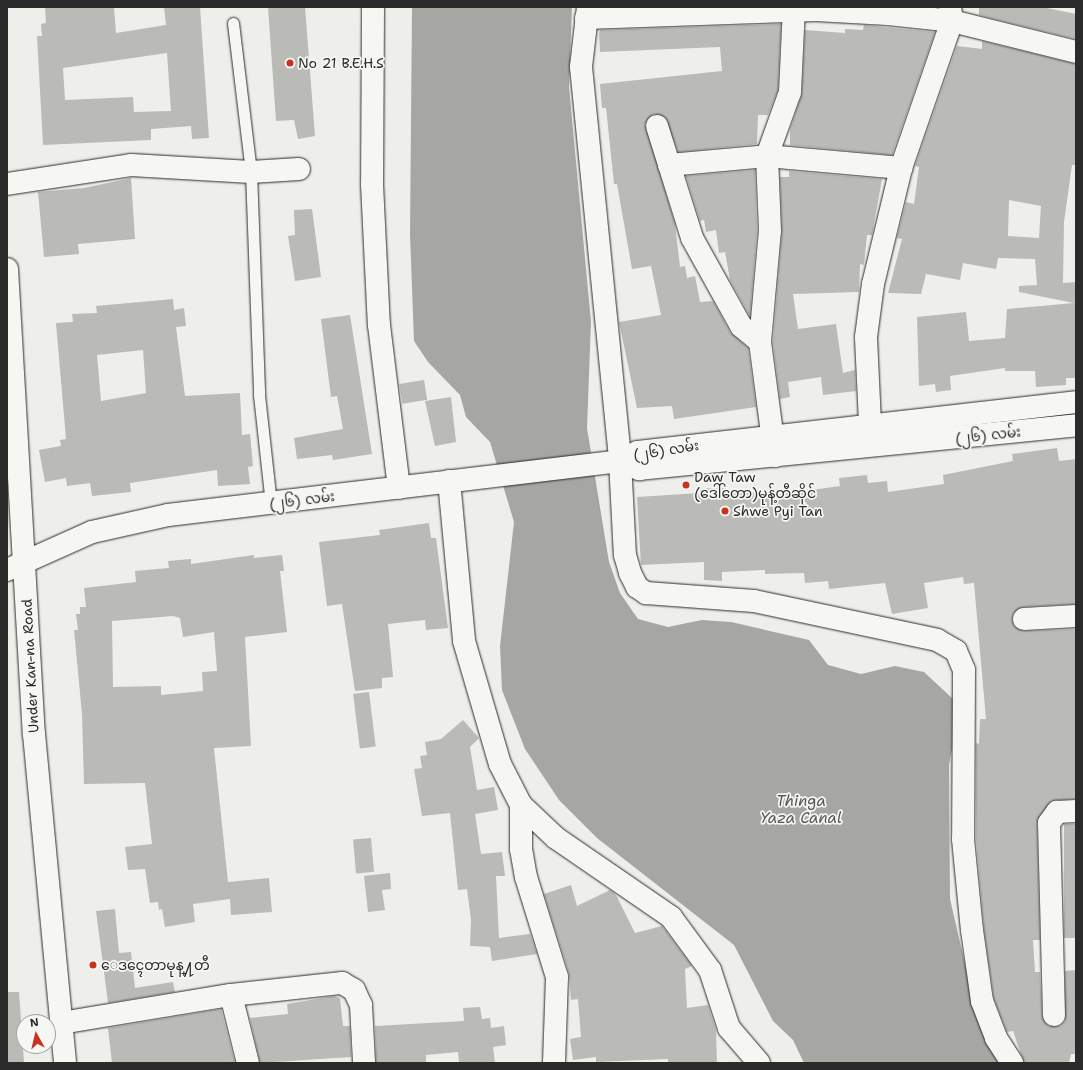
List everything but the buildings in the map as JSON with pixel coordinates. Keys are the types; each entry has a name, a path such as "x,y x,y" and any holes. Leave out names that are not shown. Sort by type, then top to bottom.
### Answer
{"street":[{"path":"373,7 372,184 379,318 386,407 399,488"},
{"path":"774,447 760,342 770,231 767,156 790,92 794,9"},
{"path":"1012,1063 996,1038 982,1001 966,885 962,824 964,670 958,655 937,640 754,602 646,593 637,587 625,555 613,462 581,67 587,13 794,9 888,14 951,14 1076,52"},
{"path":"871,447 866,337 873,284 901,168 951,14"},
{"path":"657,126 692,238 721,295 741,326 760,342"},
{"path":"669,165 767,156 901,168"},
{"path":"7,184 131,165 251,172 299,169"},
{"name":"Under Kan-na Road","path":"7,269 14,478 15,568 34,734 65,1063"},
{"name":"(၂၆) လမ်း","path":"15,568 92,532 122,524 473,477 613,462 639,469 774,447 870,424 1076,402"},
{"name":"(၂၆) လမ်း","path":"774,447 871,447 1076,425"},
{"path":"449,481 464,641 500,764 521,805 556,838 671,917 710,970 729,1028 759,1063"},
{"path":"1024,620 1076,616"},
{"path":"521,805 521,849 526,877 557,977 554,1063"},
{"path":"1054,1015 1050,823 1057,812 1076,811"},
{"path":"61,1023 231,995 342,983 354,990 361,1005 364,1063"},
{"path":"231,995 248,1063"}],"lane":[{"path":"233,23 251,172 259,395 271,503"}],"water":[{"name":"Thinga Yaza Canal","path":"412,7 572,7 569,87 591,322 587,428 609,562 620,593 638,619 668,627 702,620 731,622 809,640 828,665 861,674 895,666 924,672 953,699 957,723 949,765 950,899 975,1007 1000,1063 804,1063 793,1040 773,1021 734,945 597,838 559,800 525,749 502,690 500,646 514,522 490,442 466,417 460,395 428,362 414,341 410,234"}],"place":[{"name":"No 21 B.E.H.S","path":"290,63"},
{"name":"Daw Taw (ဒေါ်တော)မုန့်တီဆိုင်","path":"686,485"},
{"name":"Shwe Pyi Tan","path":"725,511"},
{"name":"ေဒၚေတာမုန္႔တီ","path":"93,965"}]}
